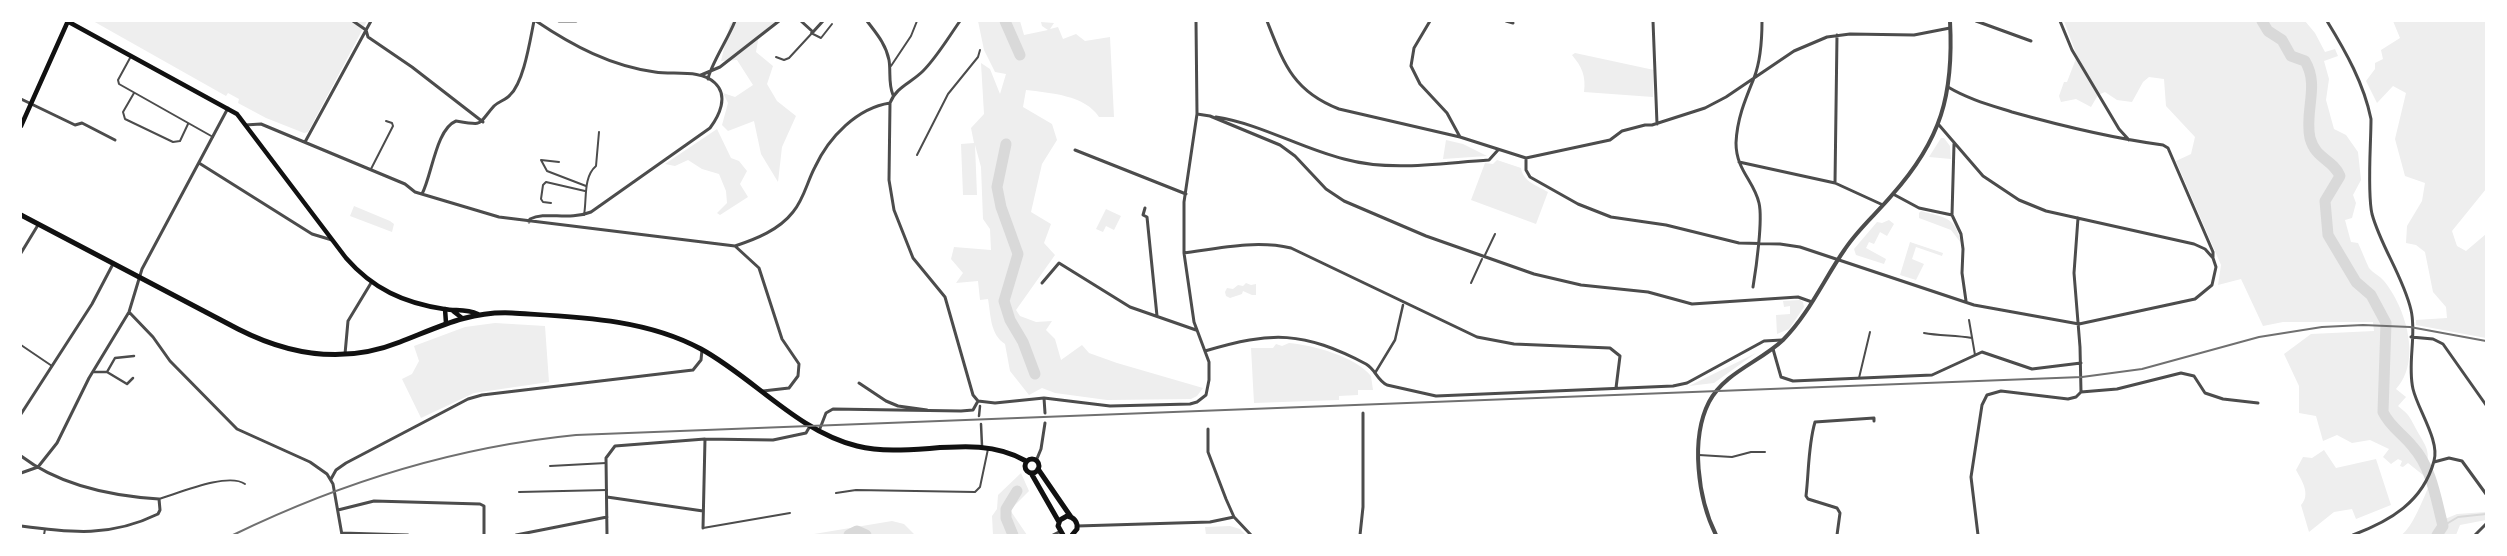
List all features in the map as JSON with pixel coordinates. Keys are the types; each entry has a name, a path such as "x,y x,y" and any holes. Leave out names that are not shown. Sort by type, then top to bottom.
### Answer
{"main road":[{"path":"21,126 67,21 237,114 332,240 358,272 372,283 404,300 453,311 471,311 478,314"},
{"path":"21,215 266,342 306,352 345,355 390,346 446,323 478,314 514,314 612,322 643,327 676,337 702,349 810,426 851,444 901,450 986,446 1026,462"},
{"path":"445,309 446,323"},
{"path":"453,311 462,318"},
{"path":"1026,462 1031,459 1036,461 1038,469 1070,517 1075,520 1077,526 1073,535"},
{"path":"1026,462 1025,468 1031,473 1058,522 1061,533"},
{"path":"1031,473 1038,469"},
{"path":"1058,522 1062,518 1070,517"}],"street":[{"path":"353,21 366,30 368,37 412,67 484,122"},
{"path":"305,142 371,21"},
{"path":"422,194 428,183 444,129 456,121 478,124 484,122 494,106 512,94 526,61 535,21 584,51 624,66 655,72 701,76 717,85 721,102 718,116 710,128 584,215 569,218 536,216 530,219 529,222"},
{"path":"559,21 576,21"},
{"path":"708,79 709,72 727,43 735,21"},
{"path":"701,76 720,67 779,21"},
{"path":"801,21 812,32 823,21"},
{"path":"867,21 882,40 889,60 889,84 893,95"},
{"path":"960,21 922,72 893,95 890,103 888,180 894,210 913,258 945,297 973,395 980,403 978,416"},
{"path":"819,431 826,413 834,408 932,412 972,410 980,403 1044,398 1110,406 1197,402 1206,395 1209,387 1209,362 1196,330 1184,253 1183,212 1198,114 1196,21"},
{"path":"1267,21 1290,74 1311,95 1339,109 1460,137 1526,158 1610,140 1622,131 1657,124 1705,108 1803,46 1837,35 1914,35 1950,28"},
{"path":"1430,21 1414,48 1411,66 1420,84 1447,113 1460,137"},
{"path":"1506,21 1513,23"},
{"path":"1653,21 1657,124"},
{"path":"1752,287 1759,203 1738,162 1736,143 1740,112 1754,78 1762,42 1762,21"},
{"path":"1716,535 1701,491 1699,455 1700,430 1710,402 1729,378 1774,349 1795,327 1851,240 1893,194 1919,160 1939,126 1947,87 1950,21"},
{"path":"1976,21 2031,41"},
{"path":"2060,21 2072,50 2119,130 2129,141"},
{"path":"2327,21 2357,74 2368,105 2371,119 2372,213 2411,308 2410,374 2413,389 2434,446 2434,462 2432,467 2422,487 2411,502 2396,515 2353,535"},
{"path":"1835,183 1837,35"},
{"path":"1526,158 1526,170 1530,177 1595,212 1666,225 1725,240 1786,245 1838,259 1974,305 2001,311 2079,324 2195,299 2212,286 2216,267 2213,252 2168,148 2163,145 2129,141 2027,117 1979,102 1947,87"},
{"path":"21,99 75,125 82,123 115,140"},
{"path":"245,125 261,124 371,169 422,194 500,218 682,238 735,246 753,240 784,222 798,205 815,166 831,140 872,107 890,103"},
{"path":"21,473 38,467 57,443 93,372 130,312 142,269 228,108"},
{"path":"1198,114 1252,126 1327,155 1371,165 1489,160 1498,150"},
{"path":"1210,116 1280,145 1295,156 1326,189 1344,201 1426,236 1488,259 1567,282 1594,287 1643,291 1692,304 1798,296 1812,302"},
{"path":"1939,126 1983,176 2009,195 2046,211 2194,244 2214,258"},
{"path":"1954,144 1952,216 1961,234 1963,249 1962,273 1966,301"},
{"path":"1075,150 1186,194"},
{"path":"1738,162 1835,183 1883,205"},
{"path":"199,164 312,234 332,240"},
{"path":"1893,194 1919,208 1952,216"},
{"path":"1145,208 1143,215 1147,217 1157,316"},
{"path":"1978,535 1971,477 1981,411 1983,401 1987,395 1996,391 2068,399 2076,397 2081,390 2079,324 2074,273 2078,218"},
{"path":"21,253 39,224"},
{"path":"1184,253 1274,244 1304,253 1477,337 1514,344 1610,348 1620,356 1616,388"},
{"path":"735,246 760,268 782,339 799,364 798,376 789,388 762,391"},
{"path":"1042,283 1059,263 1114,298 1196,330"},
{"path":"21,414 92,304 113,264"},
{"path":"345,355 348,321 372,283"},
{"path":"1375,373 1396,340 1403,305"},
{"path":"130,312 153,337 170,361 237,430 281,447 318,466 331,479 342,534 408,535"},
{"path":"1205,351 1260,338 1281,335 1300,337 1340,351 1368,366 1380,381 1387,385 1436,396 1673,386 1687,383 1762,347 1764,342 1782,340"},
{"path":"2411,337 2433,339 2443,344 2486,405"},
{"path":"1762,347 1768,353"},
{"path":"331,479 336,470 346,463 468,399 482,395 693,370 701,360 702,349"},
{"path":"1774,349 1778,359 1779,373 1786,381 1932,376 1982,352 2032,369 2081,364"},
{"path":"106,372 116,358 134,356"},
{"path":"93,372 106,372 126,384 133,378"},
{"path":"2081,390 2117,389 2181,374 2194,376 2205,393 2230,401 2244,403 2249,400 2258,403"},
{"path":"860,383 886,401 898,406 920,407 932,412"},
{"path":"1044,398 1045,413"},
{"path":"1360,535 1363,507 1363,413"},
{"path":"1837,535 1840,512 1837,508 1808,499 1806,496 1809,469 1809,441 1815,422 1874,418 1874,421"},
{"path":"1036,461 1042,448 1045,423"},
{"path":"981,424 986,446"},
{"path":"608,535 606,463 609,451 622,444 705,439 773,440 806,433 810,426"},
{"path":"1208,429 1208,452 1234,517 1251,535"},
{"path":"703,528 705,439"},
{"path":"21,456 56,476 128,497 158,499 160,510 158,514 123,526 90,533 21,526"},
{"path":"2434,462 2449,458 2462,460 2486,494"},
{"path":"607,497 702,511"},
{"path":"338,510 374,501 480,504 484,506 485,511 484,535"},
{"path":"516,535 607,517"},
{"path":"1077,526 1210,522 1234,517"},
{"path":"2475,535 2486,524"},
{"path":"1053,535 1061,533"}],"lane":[{"path":"889,68 911,36 917,21"},
{"path":"776,57 784,60 789,58 812,32 821,38 832,24"},
{"path":"917,155 948,94 978,57 980,50"},
{"path":"131,55 118,80 119,84 213,137"},
{"path":"134,93 123,112 125,119 173,142 180,141 188,123"},
{"path":"371,169 392,129 392,123 386,121"},
{"path":"584,215 585,191 590,170 596,166 599,132"},
{"path":"559,162 542,160 546,171 586,186"},
{"path":"551,203 543,202 541,199 543,185 546,182 585,191"},
{"path":"1485,254 1495,234"},
{"path":"1470,283 1482,259"},
{"path":"1969,320 1974,355"},
{"path":"1858,378 1870,332"},
{"path":"1924,333 1972,338"},
{"path":"21,345 52,366"},
{"path":"836,493 856,490 975,492 980,487 986,446"},
{"path":"1699,455 1732,457 1751,452 1765,452"},
{"path":"550,466 606,463"},
{"path":"158,499 219,481 232,480 245,484"},
{"path":"519,492 607,490"},
{"path":"703,528 790,513"},
{"path":"44,535 45,529"}],"shaded area":[{"path":"93,21 367,21 308,132 304,133 266,118 238,103 239,99 228,93 226,96"},
{"path":"734,21 776,21 759,35 756,52 773,66 767,84 777,101 796,116 782,147 778,182 761,154 754,121 728,131 722,125 728,103 723,93 735,97 753,85 737,60 721,61 730,24"},
{"path":"978,21 1020,21 1024,35 1048,30 1042,26 1041,22 1054,23 1050,29 1058,27 1063,39 1076,34 1085,41 1110,37 1114,117 1099,117 1085,104 1066,96 1026,90 1023,107 1052,124 1057,140 1042,164 1031,212 1051,224 1044,243 1055,255 1016,310 1020,316 1036,322 1052,321 1046,330 1055,339 1061,360 1082,345 1089,353 1117,363 1203,388 1197,396 1191,399 1107,400 1055,393 1042,388 1029,395 1010,371 1005,344 996,335 992,324 988,299 980,300 978,281 956,283 963,273 951,259 954,247 991,250 990,229 983,219 981,167 975,145 977,195 963,195 961,144 974,143 971,128 984,114 981,63 990,69 1000,94 1006,74 995,72 984,50"},
{"path":"2064,21 2305,21 2315,33 2325,52 2335,49 2338,56 2324,61 2329,79 2326,100 2334,129 2346,135 2358,152 2361,180 2353,195 2356,203 2352,218 2345,220 2351,242 2358,243 2369,268 2382,279 2392,292 2404,320 2408,335 2408,364 2404,377 2396,389 2406,397 2398,406 2410,417 2427,449 2428,460 2423,475 2408,463 2403,467 2400,466 2402,461 2398,459 2391,464 2383,457 2389,449 2370,440 2352,443 2337,435 2323,441 2316,416 2299,413 2299,386 2284,354 2311,334 2374,331 2373,322 2283,322 2263,326 2241,279 2218,285 2221,265 2176,161 2191,154 2195,137 2166,106 2164,79 2149,77 2143,82 2132,102 2117,100 2105,92 2098,95 2091,107 2076,99 2061,102 2059,96 2064,82 2067,82 2077,56"},
{"path":"2393,21 2486,21 2486,189 2452,231 2457,246 2466,251 2486,234 2486,338 2416,325 2416,320 2447,318 2446,307 2433,292 2425,252 2416,245 2406,243 2407,226 2422,201 2425,183 2405,176 2395,139 2406,93 2393,86 2377,103 2366,81 2375,69 2375,63 2383,59 2381,50 2400,38"},
{"path":"1575,53 1654,70 1653,97 1584,92 1582,72 1572,55"},
{"path":"717,129 731,158 739,161 747,171 740,184 748,197 720,215 717,213 727,203 726,191 719,174 702,169 688,160 675,166 665,164"},
{"path":"1941,138 1944,138 1950,146 1951,159 1929,157"},
{"path":"1446,140 1463,144 1487,156 1443,159"},
{"path":"1497,160 1521,168 1522,173 1528,180 1548,192 1536,224 1471,200 1485,163 1493,164"},
{"path":"354,206 390,221 394,224 392,232 350,216"},
{"path":"1106,209 1121,216 1114,230 1106,226 1103,232 1096,229"},
{"path":"1921,211 1943,217 1952,223 1959,234 1961,243 1951,230 1919,218"},
{"path":"1889,220 1894,224 1887,236 1880,232 1874,244 1869,242 1866,248 1886,259 1884,264 1856,255 1854,249 1877,222 1882,223"},
{"path":"1910,242 1943,253 1942,256 1916,247 1912,259 1924,264 1916,280 1900,275"},
{"path":"1246,283 1256,284 1256,295 1243,291 1242,294 1230,298 1226,296 1227,288 1233,289 1238,285 1243,286"},
{"path":"1800,300 1803,302 1804,307 1789,329 1777,334 1776,315 1790,314 1790,306 1784,307 1783,301"},
{"path":"495,323 545,326 549,382 474,393 421,418 402,379 412,374 419,361 414,346 465,327"},
{"path":"1289,343 1322,349 1355,363 1371,376 1373,390 1358,390 1358,395 1339,396 1339,400 1254,403 1251,348 1273,348 1276,344 1282,346"},
{"path":"1756,353 1714,383 1689,386"},
{"path":"2324,450 2336,468 2376,459 2391,505 2356,519 2352,509 2334,512 2309,532 2301,505 2304,501 2305,492 2296,470 2303,457 2312,458"},
{"path":"1021,473 1029,491 1010,510 1027,535 993,535 992,516 997,509 998,495"},
{"path":"2434,480 2445,519 2457,514 2486,512 2486,520 2460,525 2456,535 2401,535 2410,525 2431,481"},
{"path":"892,521 904,524 915,535 808,535"},
{"path":"1230,526 1240,529 1246,535 1206,535 1205,527"}],"waterway":[{"path":"1005,21 1020,55"},
{"path":"2262,21 2268,31 2282,40 2291,56 2305,61 2309,70 2312,89 2309,118 2310,138 2316,151 2337,170 2340,176 2325,201 2328,235 2356,282 2371,295 2386,323 2383,412 2389,422 2419,455 2429,474 2443,526 2437,535"},
{"path":"1006,144 997,187 1001,207 1018,254 1004,301 1010,320 1023,342 1035,374"},
{"path":"1013,535 1006,518 1006,509 1017,491"},
{"path":"2443,526 2458,517 2486,514"},
{"path":"849,535 857,531 866,535"}],"railway":[{"path":"233,535 316,499 400,470 487,448 576,435 2082,377 2142,369 2259,337 2322,327 2363,325 2410,327 2486,341"}]}
